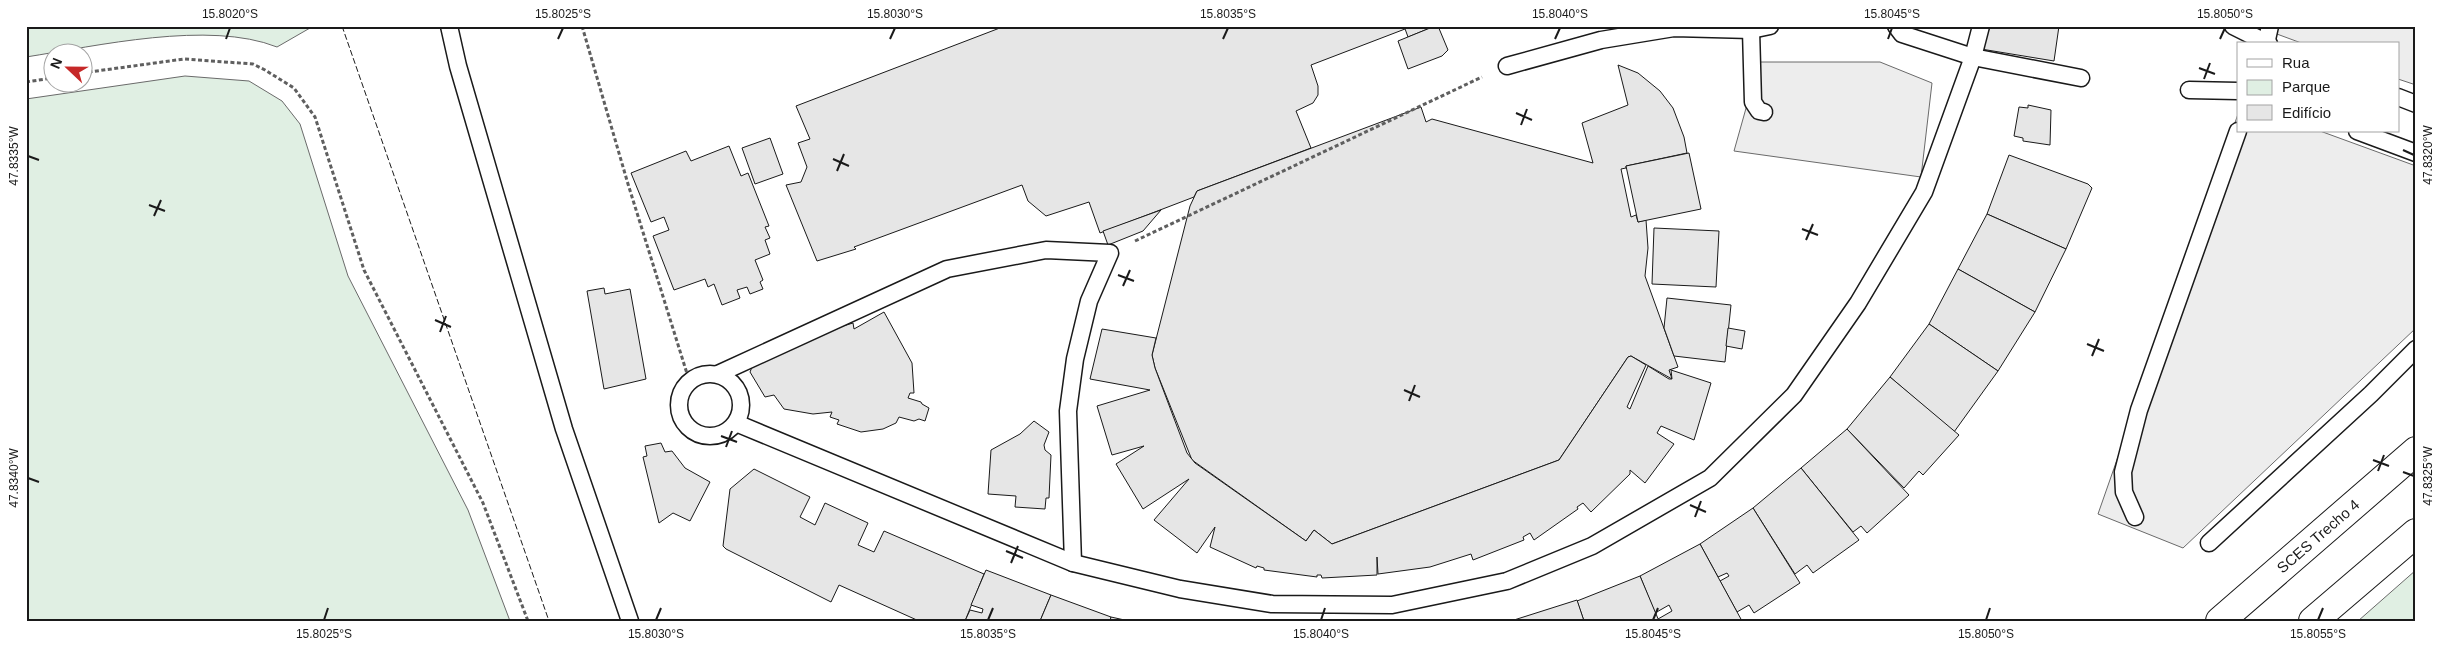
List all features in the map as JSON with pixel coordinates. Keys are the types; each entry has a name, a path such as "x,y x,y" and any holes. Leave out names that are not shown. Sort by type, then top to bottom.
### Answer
{"street":[{"name":"SCES Trecho 4","path":"2220,621 2416,452"},
{"path":"2313,621 2416,533"}],"lane":[{"path":"449,26 458,66 564,429 630,621"},
{"path":"1506,66 1601,40 1674,28 1751,30 1770,26"},
{"path":"1896,26 1902,34 1973,57 2081,78"},
{"path":"736,424 913,499 1074,564 1180,589 1272,604 1392,605 1507,581 1592,546 1710,478 1794,396 1858,303 1924,192 1973,57 1980,26"},
{"path":"2233,26 2265,42"},
{"path":"2267,42 2270,26"},
{"path":"1751,30 1753,102 1759,111 1764,112"},
{"path":"2189,90 2237,91"},
{"path":"2400,98 2416,104"},
{"path":"2135,517 2124,492 2123,472 2139,410 2238,132"},
{"path":"2361,132 2416,153"},
{"path":"718,374 735,385 742,404 736,424 724,433 710,437 695,433 683,423 679,408 680,394 689,381 703,374 718,374 947,269 1046,250 1110,253 1089,301 1075,359 1068,411 1074,564"},
{"path":"2209,543 2416,349"}],"path":[{"path":"582,26 628,184 689,381"},
{"path":"92,73 184,59 253,64 294,88 315,117 364,270 484,503 528,621"},
{"path":"1110,253 1506,66"},
{"path":"26,82 42,80"}],"green space":[{"path":"26,26 309,26 310,28 277,47 250,39 186,35 92,46 92,42 42,42 42,54 26,57"},
{"path":"185,76 249,81 282,101 300,124 348,276 468,510 510,621 26,621 26,99 74,92 92,92 92,89"},
{"path":"2416,570 2416,621 2358,621"}],"shaded area":[{"path":"2268,26 2416,26 2416,85 2400,80 2400,42 2299,42 2266,30"},
{"path":"1759,62 1880,62 1932,83 1921,177 1734,151"},
{"path":"2237,117 2237,132 2323,132 2416,166 2416,328 2183,548 2098,514"}],"building":[{"path":"1005,26 1404,26 1405,29 1311,65 1318,86 1318,95 1313,103 1296,111 1311,148 1197,191 1194,197 1100,233 1089,202 1046,216 1028,201 1022,185 854,247 856,249 817,261 786,185 801,182 807,167 798,143 810,139 796,106"},
{"path":"1404,26 1435,26 1408,37"},
{"path":"1438,26 1448,50 1442,56 1408,69 1398,41"},
{"path":"1984,26 2059,26 2054,61 1981,49"},
{"path":"1618,65 1638,73 1660,91 1673,108 1684,137 1687,153 1626,166 1626,168 1621,169 1631,217 1636,215 1638,222 1646,220 1648,248 1645,276 1678,367 1669,370 1672,379 1631,356 1628,357 1559,460 1332,544 1314,530 1306,541 1192,460 1155,368 1152,355 1190,206 1197,191 1421,107 1426,122 1432,119 1593,163 1582,123 1628,105"},
{"path":"2028,105 2051,110 2050,145 2023,141 2023,138 2014,136 2019,107 2028,108"},
{"path":"770,138 783,174 755,184 742,148"},
{"path":"729,146 741,176 748,173 769,226 765,227 770,238 765,240 770,254 755,260 763,280 760,282 763,289 750,294 747,287 737,290 740,298 722,305 714,284 708,287 705,279 674,290 653,236 669,230 664,217 651,222 631,173 686,151 691,161"},
{"path":"1689,153 1701,209 1638,222 1626,166"},
{"path":"2009,155 2088,184 2092,188 2066,249 1987,214"},
{"path":"1161,210 1143,231 1108,245 1103,231"},
{"path":"1987,214 2066,249 2035,312 1958,269"},
{"path":"1654,228 1719,231 1716,287 1652,284"},
{"path":"1958,269 2035,312 1998,371 1929,324"},
{"path":"604,288 605,294 630,289 646,379 604,389 587,291"},
{"path":"1667,298 1731,305 1725,362 1674,356 1664,328"},
{"path":"884,312 912,363 914,393 910,393 908,398 921,402 929,408 925,421 919,419 914,421 899,417 896,423 883,429 861,432 837,424 839,420 830,417 832,412 813,414 784,409 774,395 765,397 750,372 761,345 816,334 853,323 854,329"},
{"path":"1929,324 1998,371 1954,432 1890,377"},
{"path":"1728,328 1745,331 1742,349 1726,346"},
{"path":"1102,329 1156,338 1152,355 1155,368 1187,453 1195,463 1306,541 1314,530 1332,544 1559,460 1628,357 1631,356 1646,365 1627,407 1630,409 1648,366 1669,379 1672,379 1671,370 1711,383 1694,440 1661,426 1657,433 1674,444 1645,483 1630,470 1630,474 1591,512 1583,503 1577,507 1578,509 1534,540 1530,533 1523,537 1524,540 1473,560 1471,554 1430,567 1378,574 1377,557 1377,575 1322,578 1321,575 1317,575 1317,577 1264,570 1264,568 1257,566 1256,568 1210,547 1215,527 1197,553 1154,520 1189,479 1143,509 1116,464 1144,446 1112,455 1097,406 1150,390 1090,379"},
{"path":"1890,377 1959,435 1923,475 1919,471 1904,488 1847,429"},
{"path":"1034,421 1049,432 1044,445 1045,450 1051,455 1049,498 1046,498 1045,509 1015,507 1016,496 988,494 991,450 1020,434"},
{"path":"1847,429 1909,495 1867,533 1861,526 1853,532 1801,468"},
{"path":"661,443 665,452 672,451 685,468 710,482 690,521 673,513 659,523 643,457 647,456 645,446"},
{"path":"1801,468 1859,540 1813,573 1807,565 1795,574 1753,508"},
{"path":"754,469 810,497 800,517 815,525 825,503 868,523 858,545 874,552 884,531 984,574 965,621 919,621 839,585 831,602 726,549 723,546 730,489"},
{"path":"1753,508 1800,583 1754,613 1749,605 1737,612 1720,581 1729,576 1727,573 1718,577 1700,544"},
{"path":"1700,544 1742,621 1659,621 1658,619 1672,611 1669,605 1655,613 1640,576"},
{"path":"986,570 1051,595 1040,621 965,621 970,610 982,613 983,609 971,605"},
{"path":"1640,576 1659,621 1584,621 1577,601"},
{"path":"1051,595 1111,617 1110,621 1040,621"},
{"path":"1577,600 1584,621 1514,621 1514,620"},
{"path":"1111,617 1129,621 1110,621"}],"fence":[{"path":"342,26 549,621"}]}
